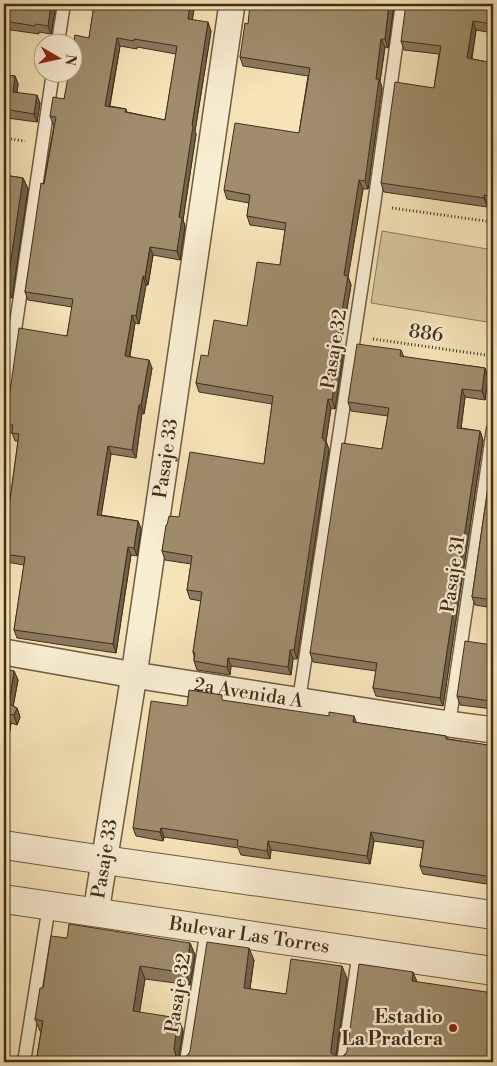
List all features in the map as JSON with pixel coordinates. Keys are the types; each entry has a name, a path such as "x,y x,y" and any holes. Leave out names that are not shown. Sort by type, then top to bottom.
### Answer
{"street":[{"name":"Pasaje 33","path":"96,912 134,674 232,4"},
{"name":"2a Avenida A","path":"4,652 493,730"},
{"path":"4,844 493,915"},
{"name":"Bulevar Las Torres","path":"4,899 493,971"}],"lane":[{"path":"60,32 64,4"},
{"name":"Pasaje 32","path":"299,700 355,336 402,4"},
{"path":"4,404 52,82"},
{"name":"Pasaje 31","path":"449,724 493,429"},
{"path":"24,1062 49,906"},
{"name":"Pasaje 32","path":"186,1062 207,929"},
{"path":"343,1062 359,951"}],"path":[{"path":"374,205 493,222"},
{"name":"886","path":"355,336 493,356"}],"shaded area":[{"path":"382,231 493,250 493,323 371,303"}],"building":[{"path":"4,4 51,4 48,26 4,21"},
{"path":"94,4 190,4 188,19 208,22 179,217 182,218 177,251 150,247 136,316 132,315 125,356 149,360 141,405 139,405 132,450 108,446 97,515 138,521 134,548 128,547 113,644 14,630 25,557 4,554 19,434 12,433 13,425 4,424 4,403 9,398 19,328 67,336 73,299 25,292 41,183 44,184 56,117 50,116 53,97 64,99 67,82 82,82 82,36 89,38","holes":["117,38 134,41 134,39 177,46 165,120 125,112 126,109 105,106"]},
{"path":"250,4 389,4 385,39 381,39 376,79 379,79 365,181 359,180 344,275 348,276 337,341 341,341 332,400 328,399 322,438 326,441 294,650 290,650 288,667 228,658 227,667 194,661 195,653 193,652 202,592 187,590 192,556 162,551 169,516 179,517 190,452 264,464 273,396 196,383 201,355 208,356 214,320 247,326 257,262 280,265 286,223 247,216 250,195 224,190 235,123 299,133 310,68 240,57 245,23 248,24"},
{"path":"406,4 493,4 493,24 473,21 467,58 493,63 493,197 484,195 484,198 381,183 395,82 434,88 441,46 401,41"},
{"path":"4,75 15,76 13,92 37,95 34,114 4,109"},
{"path":"4,175 23,178 7,286 4,286"},
{"path":"357,344 401,350 400,356 485,368 482,391 462,389 457,428 480,431 440,698 373,688 377,663 310,653 342,443 382,449 389,408 348,402"},
{"path":"493,453 493,600 472,597"},
{"path":"465,641 493,645 493,686 490,701 457,696"},
{"path":"4,669 14,671 9,704 17,708 14,715 7,714 4,737"},
{"path":"189,690 222,695 222,700 329,716 329,712 354,716 353,722 446,736 446,739 488,745 489,742 493,742 493,877 420,866 424,841 371,832 367,856 268,841 267,851 237,846 238,840 161,828 160,832 133,828 151,701 187,706"},
{"path":"69,924 190,943 186,973 140,966 133,1011 178,1018 174,1049 176,1056 180,1058 188,1055 190,1051 207,942 249,948 244,988 286,994 291,959 342,966 331,1049 331,1053 337,1058 345,1055 347,1051 359,964 413,972 412,981 493,993 493,1062 36,1062 43,1021 35,1019 40,988 43,988 51,936 67,938"}],"place":[{"name":"Estadio La Pradera","path":"453,1028"}]}
